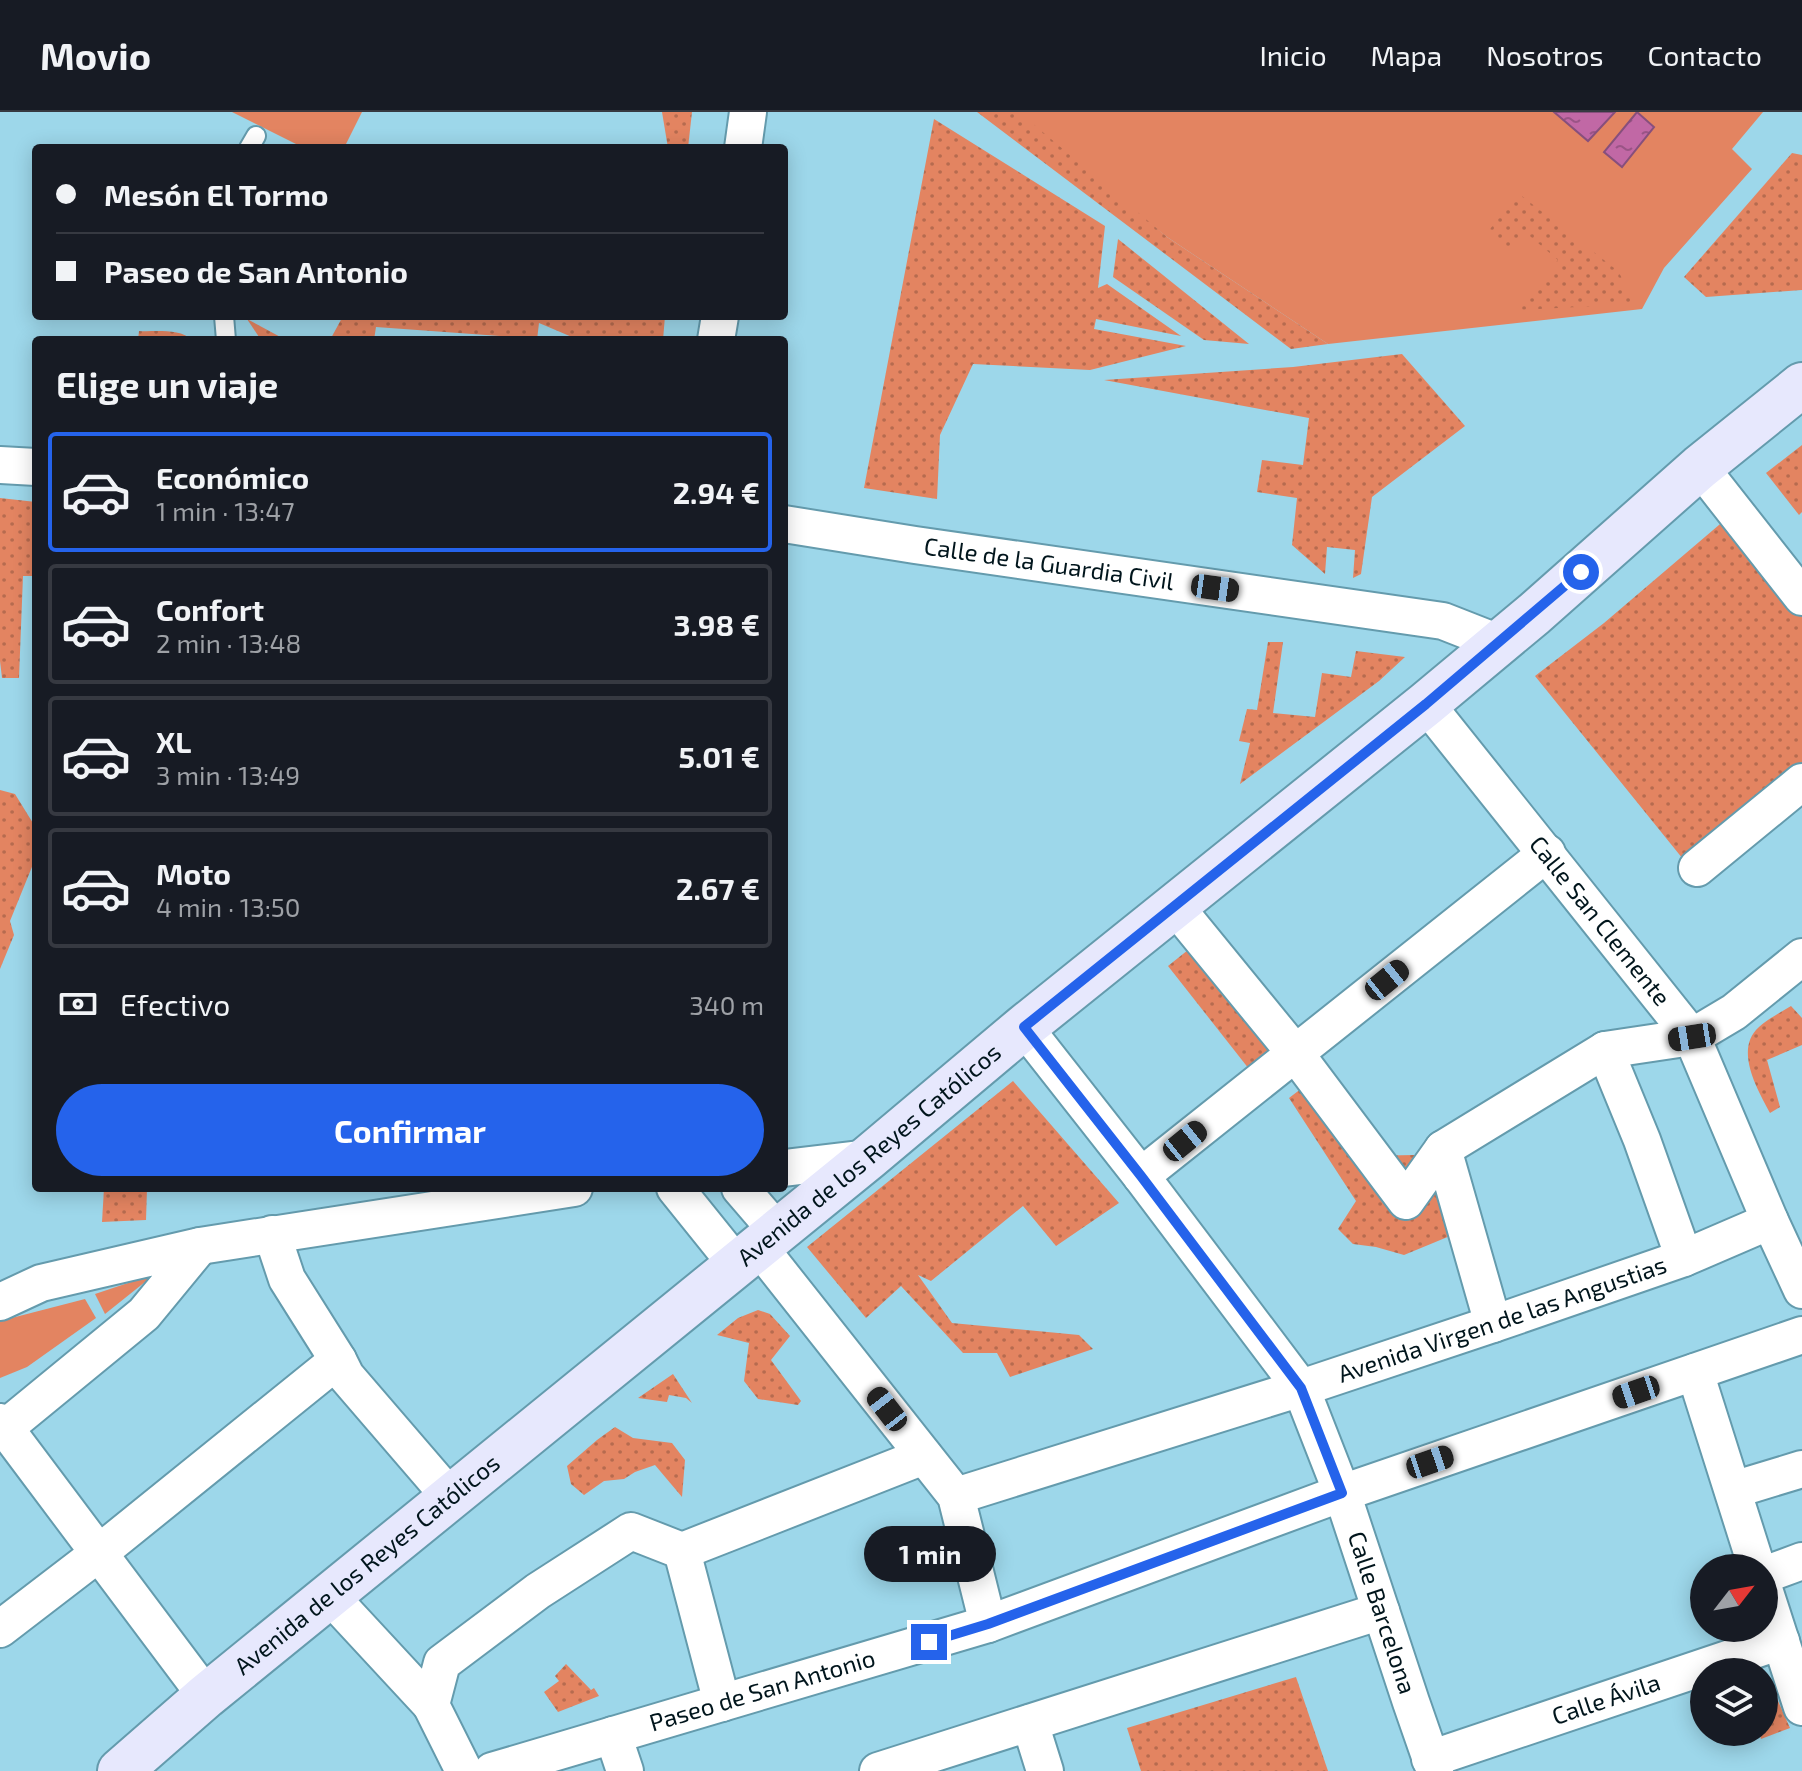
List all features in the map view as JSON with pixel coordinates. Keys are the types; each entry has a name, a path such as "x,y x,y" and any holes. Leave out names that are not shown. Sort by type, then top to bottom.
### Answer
{"main road":[{"name":"Avenida de los Reyes Católicos","path":"120,1771 206,1696 868,1158 1024,1027 1426,704 1700,467 1802,385"}],"street":[{"path":"744,144 748,112"},
{"path":"0,465 32,467"},
{"path":"1700,467 1802,597"},
{"name":"Calle de la Guardia Civil","path":"788,525 1443,621 1499,643"},
{"name":"Calle San Clemente","path":"1426,704 1692,1037 1802,1290"},
{"path":"1802,782 1714,865 1802,803"},
{"path":"1141,1176 1547,853"},
{"path":"1174,905 1295,1053 1406,1201 1443,1149 1605,1050 1692,1037 1734,1012 1802,957"},
{"name":"Calle Barcelona","path":"1024,1027 1301,1388 1342,1493 1433,1765"},
{"path":"1605,1050 1642,1140 1684,1258"},
{"path":"1443,1149 1493,1324"},
{"path":"788,1168 868,1158"},
{"path":"0,1302 41,1283 200,1246 548,1192"},
{"path":"680,1192 757,1248 956,1496 988,1624"},
{"path":"741,1192 757,1248"},
{"name":"Avenida Virgen de las Angustias","path":"956,1496 1493,1324 1684,1258 1770,1221"},
{"path":"272,1234 287,1279 346,1376 451,1498"},
{"path":"200,1246 144,1314 2,1427 206,1696"},
{"path":"0,1282 41,1283"},
{"name":"Paseo de San Antonio","path":"492,1771 988,1624 1342,1493 1802,1335"},
{"path":"0,1629 338,1360"},
{"path":"1695,1372 1753,1554"},
{"path":"431,1705 442,1663 538,1591 631,1531 682,1551 924,1456"},
{"path":"1733,1490 1802,1469"},
{"path":"682,1551 722,1703"},
{"path":"1778,1570 1802,1561"},
{"path":"330,1596 431,1705 464,1771"},
{"path":"900,1768 1030,1723 1381,1611"},
{"path":"1778,1632 1802,1707"},
{"name":"Calle Ávila","path":"1433,1765 1781,1641"},
{"path":"1030,1723 1045,1771"},
{"path":"613,1735 625,1771"}],"shaded area":[{"path":"232,112 362,112 346,144 296,144"},
{"path":"662,112 692,112 688,144 667,144"},
{"path":"977,112 1019,112 1167,237 1328,344 1291,349"},
{"path":"1009,112 1763,112 1732,149 1752,169 1664,268 1642,309 1328,344 1167,237"},
{"path":"934,119 1105,226 1098,288 1107,284 1181,336 1096,319 1094,329 1186,346 1090,370 973,364 940,435 937,499 864,488"},
{"path":"1792,153 1802,155 1802,290 1706,297 1684,277"},
{"path":"1518,193 1618,271 1636,304 1517,310 1558,260 1525,232 1508,251 1487,233"},
{"path":"1118,239 1249,344 1204,340 1113,277"},
{"path":"248,320 279,336 258,336"},
{"path":"341,320 665,320 663,336 570,336 539,323 537,336 376,327 375,336 332,336"},
{"path":"139,331 174,332 187,336 138,336"},
{"path":"1402,354 1465,426 1372,497 1361,574 1353,578 1355,550 1327,547 1325,574 1292,545 1297,498 1257,492 1262,460 1303,465 1309,418 1104,380 1293,367"},
{"path":"1802,445 1802,512 1799,515 1766,473"},
{"path":"0,498 32,502 32,576 23,576 19,678 2,678"},
{"path":"1726,519 1802,608 1802,771 1687,864 1535,676 1604,623"},
{"path":"1268,642 1283,642 1273,713 1315,717 1322,673 1351,677 1356,651 1405,657 1379,681 1240,784 1250,743 1239,741 1247,709 1257,710"},
{"path":"0,790 15,794 32,822 32,867 10,921 14,935 0,969"},
{"path":"1193,946 1275,1049 1249,1069 1168,966"},
{"path":"1791,1006 1802,1018 1802,1045 1767,1060 1780,1107 1770,1113 1750,1069 1748,1046 1759,1027"},
{"path":"1013,1081 1119,1203 1056,1246 1023,1206 931,1281 918,1275 952,1323 1079,1335 1093,1349 1010,1377 997,1353 963,1353 901,1286 866,1318 807,1247"},
{"path":"1306,1085 1363,1156 1414,1155 1438,1182 1450,1236 1404,1255 1353,1244 1338,1229 1356,1201 1289,1098"},
{"path":"104,1192 147,1192 146,1220 102,1222"},
{"path":"155,1274 105,1314 95,1294"},
{"path":"85,1299 96,1318 27,1367 0,1378 0,1321"},
{"path":"758,1310 770,1314 790,1336 771,1360 801,1401 798,1405 758,1399 744,1381 749,1343 717,1335 738,1318"},
{"path":"673,1374 692,1403 686,1398 669,1395 667,1402 638,1398"},
{"path":"615,1427 633,1438 672,1443 685,1460 682,1497 655,1465 624,1479 604,1481 584,1495 571,1484 567,1466"},
{"path":"566,1664 599,1696 558,1712 544,1692 559,1681 555,1676"},
{"path":"1296,1677 1328,1771 1141,1771 1127,1728"},
{"path":"1778,1701 1790,1728 1778,1733"}],"water":[{"path":"1554,112 1615,112 1588,141"},
{"path":"1637,112 1654,127 1622,167 1604,152"}],"route":[{"path":"929,1642 988,1624 1342,1493 1301,1388 1024,1027 1426,704 1581,572"}]}
